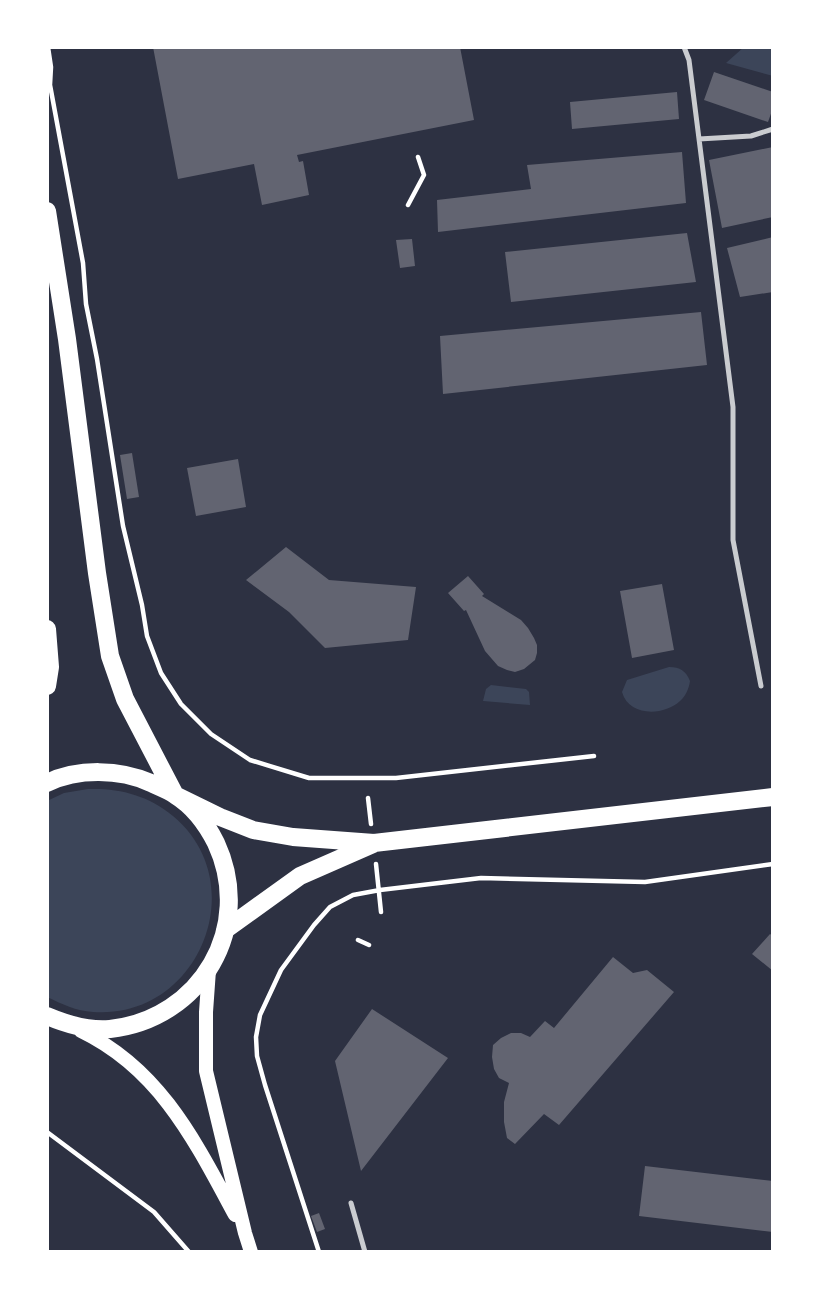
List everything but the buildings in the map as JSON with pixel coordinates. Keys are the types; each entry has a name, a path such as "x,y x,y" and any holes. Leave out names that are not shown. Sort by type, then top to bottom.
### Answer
{"main road":[{"path":"47,211 110,656 125,699 175,795 203,821 213,838 221,855 229,891 225,930 216,958 183,999 147,1020 107,1029 67,1024"},
{"path":"47,629 50,667 47,686"},
{"path":"47,783 78,774 101,772 141,779 253,830 374,843 773,797"},
{"path":"225,930 300,876 374,843"},
{"path":"209,970 206,1071 251,1252"},
{"path":"47,1016 102,1041 155,1086 196,1142 245,1233"}],"lane":[{"path":"684,47 689,60 733,407 733,540 761,686"},
{"path":"699,139 751,136 773,129"},
{"path":"351,1203 365,1252"}],"path":[{"path":"48,47 50,85 83,263 86,304 123,526 147,636 160,673 181,704 211,734 250,760 309,778 396,778 594,756"},
{"path":"408,205 424,175 418,157"},
{"path":"319,1252 265,1085 257,1056 256,1037 260,1016 281,970 330,906 353,895 481,878 645,882 773,864"},
{"path":"380,890 381,912"},
{"path":"358,940 369,945"},
{"path":"47,1132 154,1212 189,1252"}],"shaded area":[{"path":"744,47 773,47 773,76 726,63"},
{"path":"669,667 682,670 690,681 687,692 680,701 665,709 648,712 639,710 626,700 622,692 627,680"},
{"path":"491,685 526,689 529,692 530,705 483,701 486,689"},
{"path":"88,789 133,794 154,803 173,816 197,844 210,876 211,910 203,942 186,971 162,994 130,1009 93,1012 69,1007 47,997 47,801 64,793"}]}
